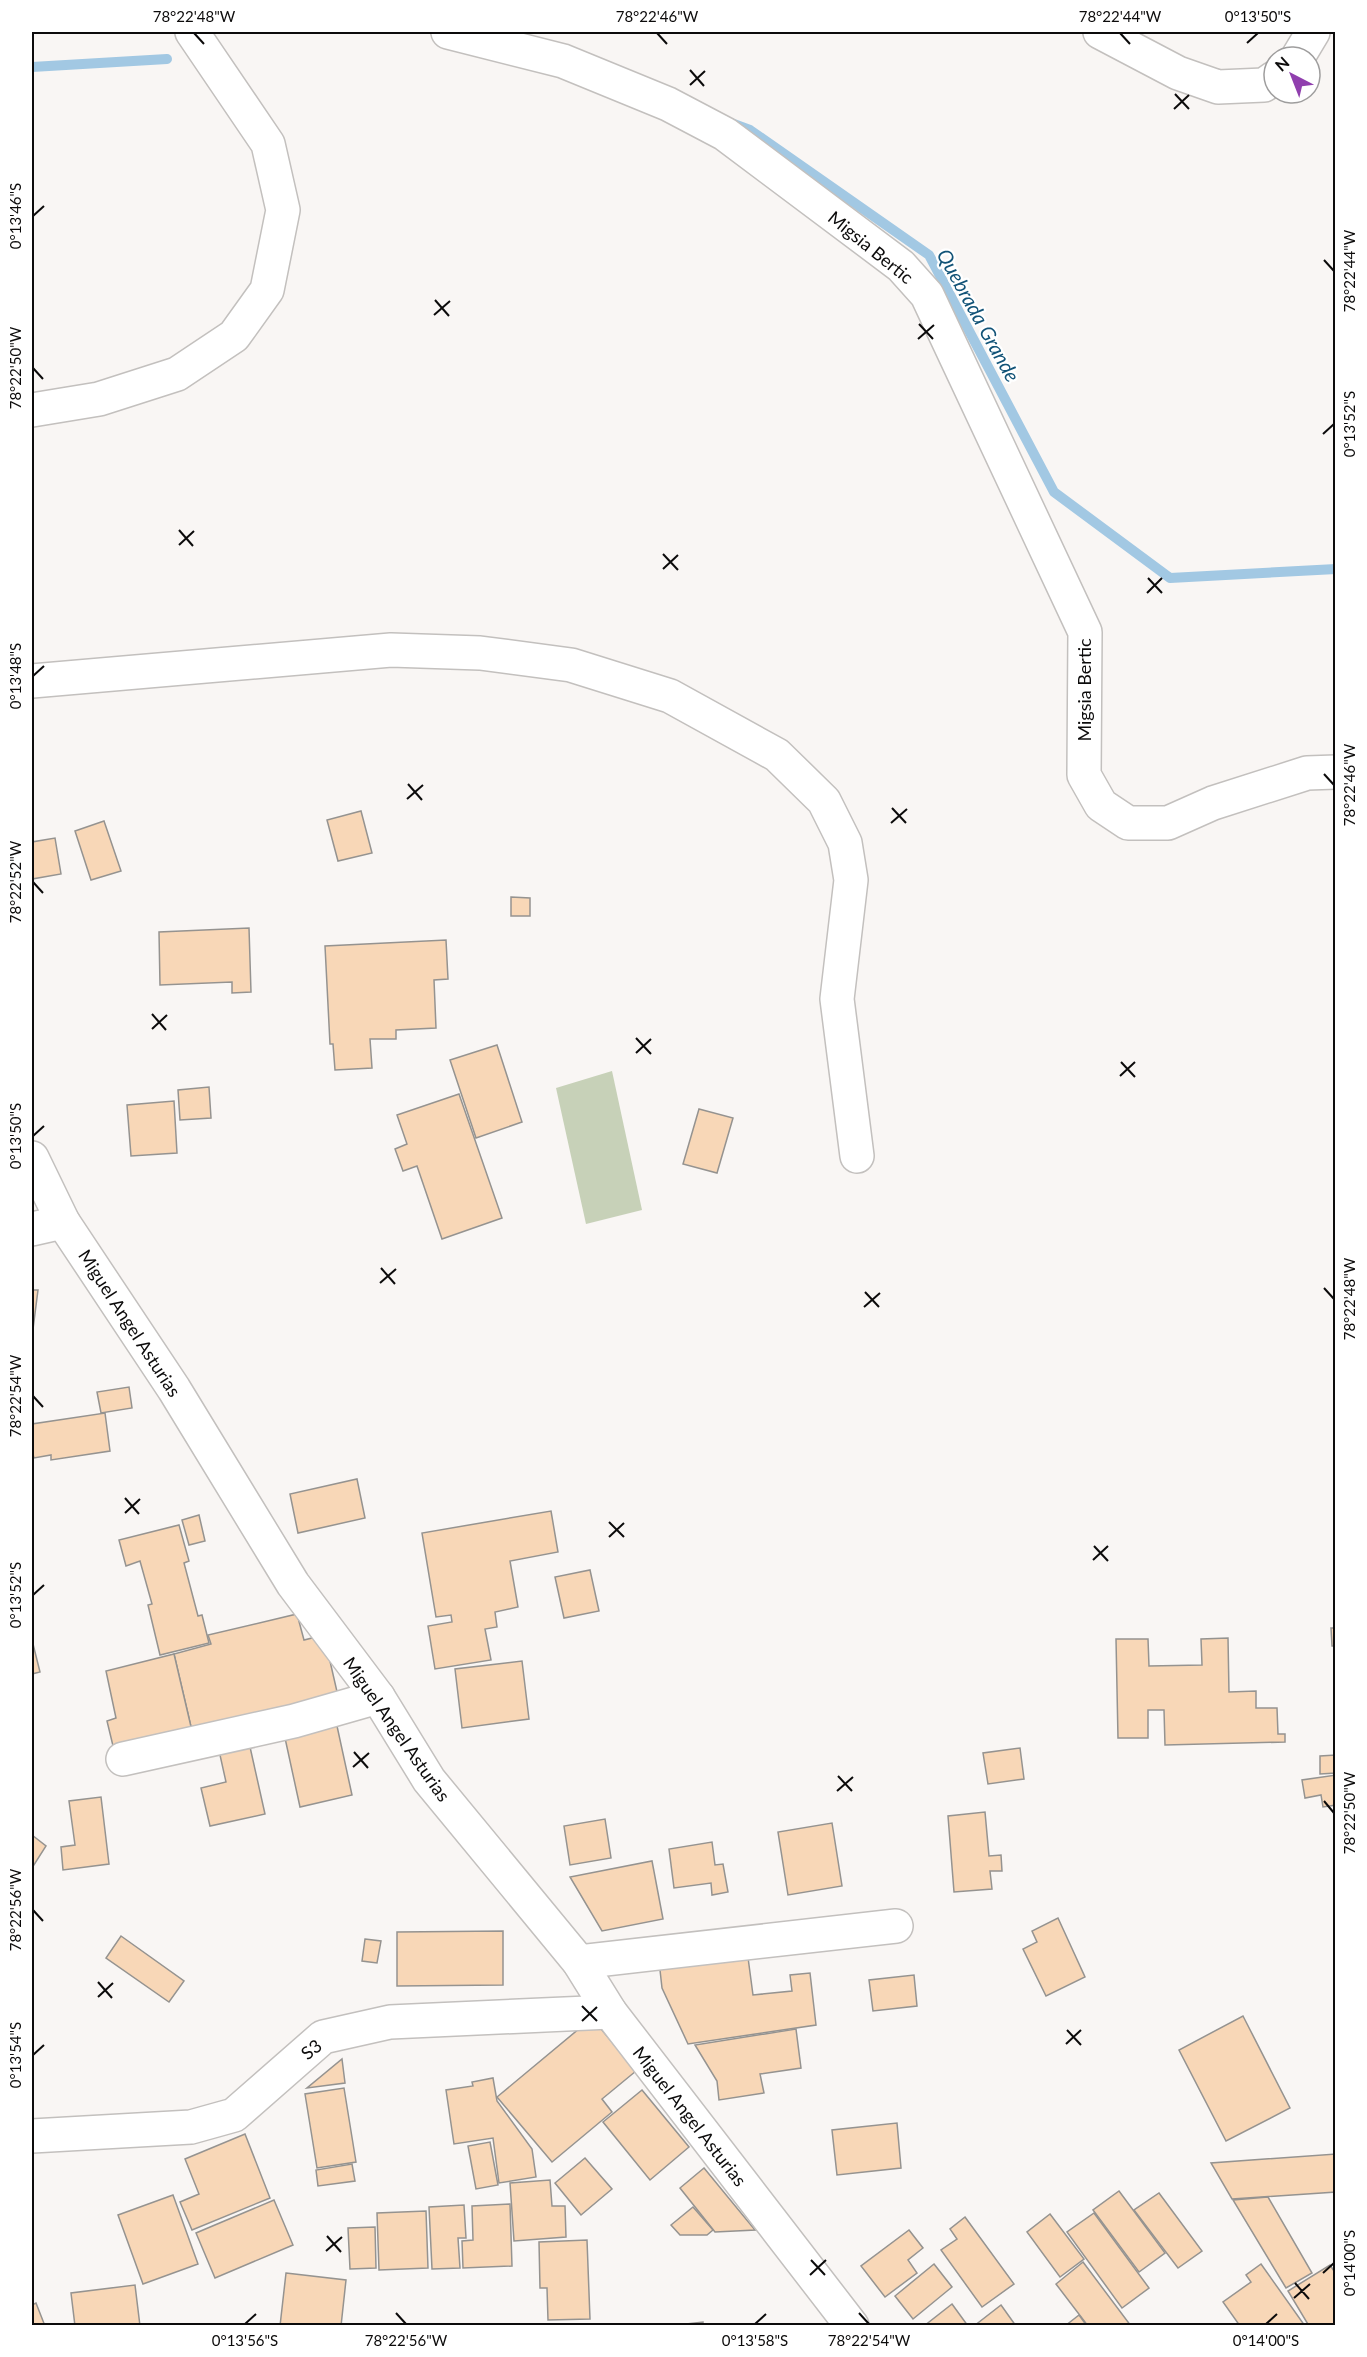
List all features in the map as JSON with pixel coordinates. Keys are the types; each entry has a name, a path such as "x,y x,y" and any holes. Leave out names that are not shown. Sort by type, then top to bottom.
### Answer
{"street":[{"path":"32,410 99,399 177,374 234,336 267,290 283,210 268,144 192,32"},
{"name":"Migsia Bertic","path":"448,32 563,61 668,104 725,134 901,266 927,295 1085,632 1084,775 1101,805 1128,823 1168,824 1213,803 1307,773 1335,772"},
{"path":"1100,32 1178,73 1218,87 1262,85"},
{"path":"1305,45 1313,32"},
{"path":"32,681 391,650 480,653 571,665 670,696 777,755 824,801 845,843 851,880 837,999 857,1156"},
{"name":"Miguel Angel Asturias","path":"32,1158 63,1222 174,1389 293,1584 378,1697 429,1780 579,1962 610,2012 852,2325"},
{"path":"32,1229 63,1222"},
{"path":"123,1759 294,1720 378,1697"},
{"path":"579,1962 896,1926"},
{"name":"S3","path":"32,2136 191,2127 234,2115 323,2037 390,2022 610,2012"}],"green space":[{"path":"612,1071 642,1210 586,1224 556,1088"}],"building":[{"path":"361,811 372,853 338,861 327,820"},
{"path":"104,821 121,871 91,880 75,831"},
{"path":"55,838 61,874 32,879 32,842"},
{"path":"511,897 530,898 530,916 511,916"},
{"path":"249,928 251,992 232,993 232,982 160,985 159,932"},
{"path":"446,940 448,979 434,980 436,1028 396,1030 396,1039 370,1039 372,1068 335,1070 333,1044 330,1044 325,946"},
{"path":"497,1045 522,1122 476,1138 450,1060"},
{"path":"209,1087 211,1118 180,1120 178,1090"},
{"path":"459,1094 502,1218 442,1239 417,1166 403,1171 395,1149 407,1144 397,1115"},
{"path":"174,1101 177,1153 131,1156 127,1105"},
{"path":"699,1109 733,1118 717,1173 683,1164"},
{"path":"32,1290 38,1290 32,1337"},
{"path":"129,1387 132,1408 101,1413 97,1392"},
{"path":"105,1413 110,1451 51,1460 51,1455 34,1458 32,1424"},
{"path":"357,1479 365,1518 298,1533 290,1494"},
{"path":"551,1511 558,1552 510,1561 518,1607 495,1612 497,1627 485,1629 491,1660 435,1669 428,1626 452,1622 451,1615 436,1617 422,1533"},
{"path":"199,1515 205,1541 189,1545 182,1520"},
{"path":"179,1525 189,1561 184,1563 198,1616 202,1615 209,1643 160,1655 148,1605 152,1604 140,1561 126,1566 119,1540"},
{"path":"590,1570 599,1611 564,1618 555,1577"},
{"path":"297,1614 304,1640 324,1635 338,1696 192,1731 174,1654 211,1644 208,1635"},
{"path":"1331,1628 1336,1628 1336,1646 1332,1646"},
{"path":"1228,1638 1229,1692 1256,1691 1256,1708 1277,1708 1278,1734 1285,1734 1285,1742 1165,1745 1164,1710 1148,1710 1148,1738 1118,1738 1116,1639 1148,1639 1149,1666 1202,1665 1201,1639"},
{"path":"32,1640 40,1672 32,1674"},
{"path":"174,1654 192,1731 114,1750 107,1721 116,1718 106,1671"},
{"path":"522,1661 529,1719 462,1728 455,1669"},
{"path":"337,1726 352,1795 300,1807 285,1738"},
{"path":"248,1738 265,1814 210,1826 201,1788 226,1782 218,1746"},
{"path":"1020,1748 1024,1779 988,1784 983,1753"},
{"path":"1336,1755 1336,1773 1320,1774 1320,1756"},
{"path":"1336,1775 1336,1805 1323,1807 1321,1795 1305,1798 1302,1780"},
{"path":"101,1797 109,1864 63,1870 61,1847 75,1845 69,1801"},
{"path":"985,1812 989,1856 1001,1855 1002,1871 990,1871 992,1889 954,1892 948,1816"},
{"path":"605,1819 611,1858 570,1865 564,1826"},
{"path":"832,1823 842,1886 788,1895 778,1832"},
{"path":"32,1835 46,1846 32,1868"},
{"path":"712,1842 715,1865 723,1864 728,1892 712,1895 711,1883 674,1888 669,1849"},
{"path":"652,1861 663,1919 602,1931 570,1877"},
{"path":"1058,1918 1085,1977 1046,1996 1023,1949 1037,1942 1032,1931"},
{"path":"503,1931 503,1985 397,1986 397,1932"},
{"path":"121,1936 184,1981 169,2002 106,1958"},
{"path":"365,1939 381,1941 377,1963 362,1961"},
{"path":"747,1950 753,1995 792,1991 790,1975 810,1973 816,2025 688,2044 662,1988 659,1961"},
{"path":"914,1975 917,2006 873,2011 869,1980"},
{"path":"1243,2016 1290,2108 1226,2141 1179,2050"},
{"path":"592,2018 636,2071 602,2099 612,2112 552,2162 497,2097"},
{"path":"796,2029 801,2068 760,2074 764,2093 719,2100 717,2081 695,2045"},
{"path":"342,2059 345,2083 307,2088"},
{"path":"493,2078 497,2101 532,2149 536,2177 499,2183 493,2138 454,2144 446,2090 473,2086 472,2082"},
{"path":"344,2088 356,2162 317,2168 305,2094"},
{"path":"642,2090 689,2147 650,2180 603,2122"},
{"path":"897,2123 901,2168 837,2175 832,2130"},
{"path":"245,2134 270,2198 192,2230 180,2202 199,2194 185,2159"},
{"path":"490,2142 498,2185 476,2189 468,2146"},
{"path":"1336,2154 1336,2192 1232,2199 1211,2163"},
{"path":"585,2158 612,2189 581,2215 555,2183"},
{"path":"352,2164 355,2181 318,2186 316,2170"},
{"path":"704,2168 755,2230 715,2232 680,2188"},
{"path":"550,2180 552,2206 565,2206 566,2237 514,2241 510,2183"},
{"path":"1119,2191 1165,2253 1139,2272 1093,2210"},
{"path":"1159,2193 1202,2251 1178,2268 1134,2210"},
{"path":"173,2195 198,2264 143,2284 118,2215"},
{"path":"1268,2197 1312,2273 1286,2288 1233,2200"},
{"path":"274,2200 293,2245 215,2278 196,2233"},
{"path":"510,2204 512,2266 463,2268 462,2241 473,2240 472,2206"},
{"path":"464,2205 466,2238 458,2238 460,2268 432,2269 429,2207"},
{"path":"693,2207 713,2230 707,2235 680,2235 671,2225"},
{"path":"426,2211 428,2268 379,2270 377,2213"},
{"path":"1094,2213 1149,2288 1122,2308 1067,2232"},
{"path":"1050,2214 1084,2259 1060,2277 1027,2232"},
{"path":"965,2217 1014,2284 982,2307 941,2250 957,2239 950,2229"},
{"path":"375,2227 376,2268 350,2269 348,2228"},
{"path":"909,2230 923,2248 908,2260 917,2273 885,2297 861,2266"},
{"path":"587,2240 590,2319 548,2320 547,2288 540,2288 539,2242"},
{"path":"1083,2262 1131,2326 1088,2326 1056,2284"},
{"path":"934,2264 952,2287 913,2319 895,2296"},
{"path":"1261,2264 1305,2326 1240,2326 1223,2302 1251,2282 1246,2275"},
{"path":"1330,2265 1336,2274 1336,2326 1309,2326 1288,2291"},
{"path":"286,2273 346,2280 341,2326 280,2326"},
{"path":"135,2285 140,2326 75,2326 71,2293"},
{"path":"36,2303 45,2326 32,2326 32,2305"},
{"path":"952,2304 968,2326 924,2326"},
{"path":"1001,2305 1016,2326 974,2326"},
{"path":"1079,2315 1087,2326 1065,2326"},
{"path":"703,2322 703,2326 668,2326"}],"waterway":[{"name":"Quebrada Grande","path":"32,67 167,59"},
{"name":"Quebrada Grande","path":"731,123 750,130 929,255 1054,492 1170,578 1336,569"}]}
